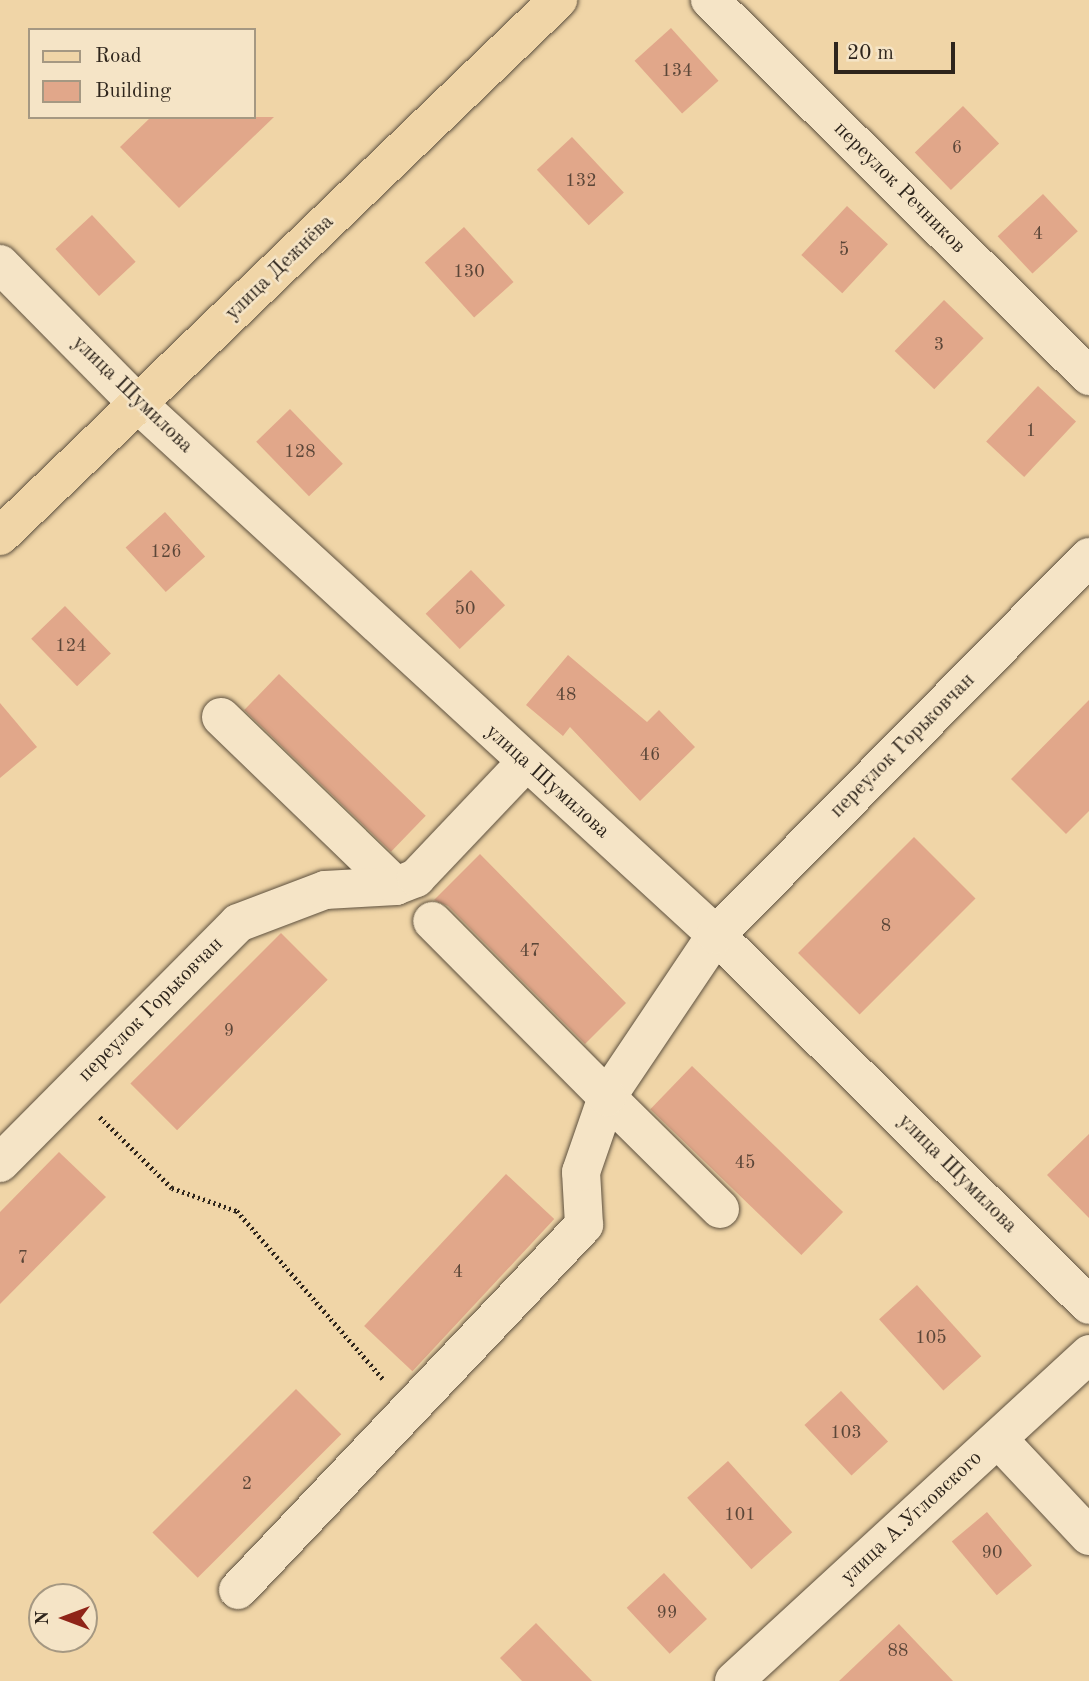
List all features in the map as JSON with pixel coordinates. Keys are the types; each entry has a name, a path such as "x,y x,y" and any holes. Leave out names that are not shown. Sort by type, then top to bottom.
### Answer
{"main road":[{"name":"улица Дежнёва","path":"0,536 558,0"}],"street":[{"name":"переулок Речников","path":"710,0 1089,376"},
{"name":"улица Шумилова","path":"0,264 138,404 525,763 716,935 1089,1305"},
{"name":"переулок Горьковчан","path":"238,1590 584,1225 581,1172 607,1097 716,935 1089,557"},
{"path":"221,717 396,886"},
{"name":"переулок Горьковчан","path":"0,1163 238,923 325,890 396,886 416,878 525,763"},
{"path":"432,921 720,1209"},
{"name":"улица А.Угловского","path":"734,1681 1089,1354"},
{"path":"998,1439 1089,1536"}],"path":[{"path":"72,1089 172,1188 237,1211 410,1410"}],"building":[{"path":"671,28 719,81 682,114 635,61"},
{"path":"963,106 999,143 951,190 915,153"},
{"path":"274,117 179,208 120,147 149,119"},
{"path":"572,137 624,193 589,225 537,170"},
{"path":"1043,194 1078,231 1032,274 998,236"},
{"path":"847,206 888,244 842,293 801,255"},
{"path":"92,215 136,262 99,296 55,249"},
{"path":"464,227 514,282 474,317 425,262"},
{"path":"944,300 984,338 934,389 895,351"},
{"path":"1038,386 1076,421 1024,477 986,442"},
{"path":"290,409 343,464 309,496 256,442"},
{"path":"165,512 205,557 166,592 126,547"},
{"path":"471,570 505,605 460,649 426,614"},
{"path":"65,606 111,653 77,686 31,639"},
{"path":"568,655 647,722 659,710 695,747 640,801 570,727 563,736 526,705"},
{"path":"279,674 426,816 391,852 244,710"},
{"path":"1089,700 1089,811 1066,834 1011,779"},
{"path":"0,703 37,747 0,778"},
{"path":"914,837 976,899 860,1014 798,953"},
{"path":"480,854 626,1003 585,1044 448,906 434,900"},
{"path":"281,933 328,980 177,1130 130,1084"},
{"path":"692,1066 843,1212 801,1255 650,1109"},
{"path":"1089,1134 1089,1218 1047,1175"},
{"path":"59,1152 106,1197 0,1304 0,1212"},
{"path":"506,1174 554,1219 412,1371 364,1326"},
{"path":"917,1285 981,1356 943,1390 879,1319"},
{"path":"296,1389 341,1434 198,1578 152,1533"},
{"path":"841,1391 888,1441 851,1476 804,1425"},
{"path":"728,1461 792,1532 751,1569 687,1498"},
{"path":"987,1512 1032,1566 997,1595 952,1542"},
{"path":"664,1573 707,1619 670,1654 627,1608"},
{"path":"536,1623 592,1681 522,1681 500,1658"},
{"path":"899,1624 953,1681 839,1681"}]}
